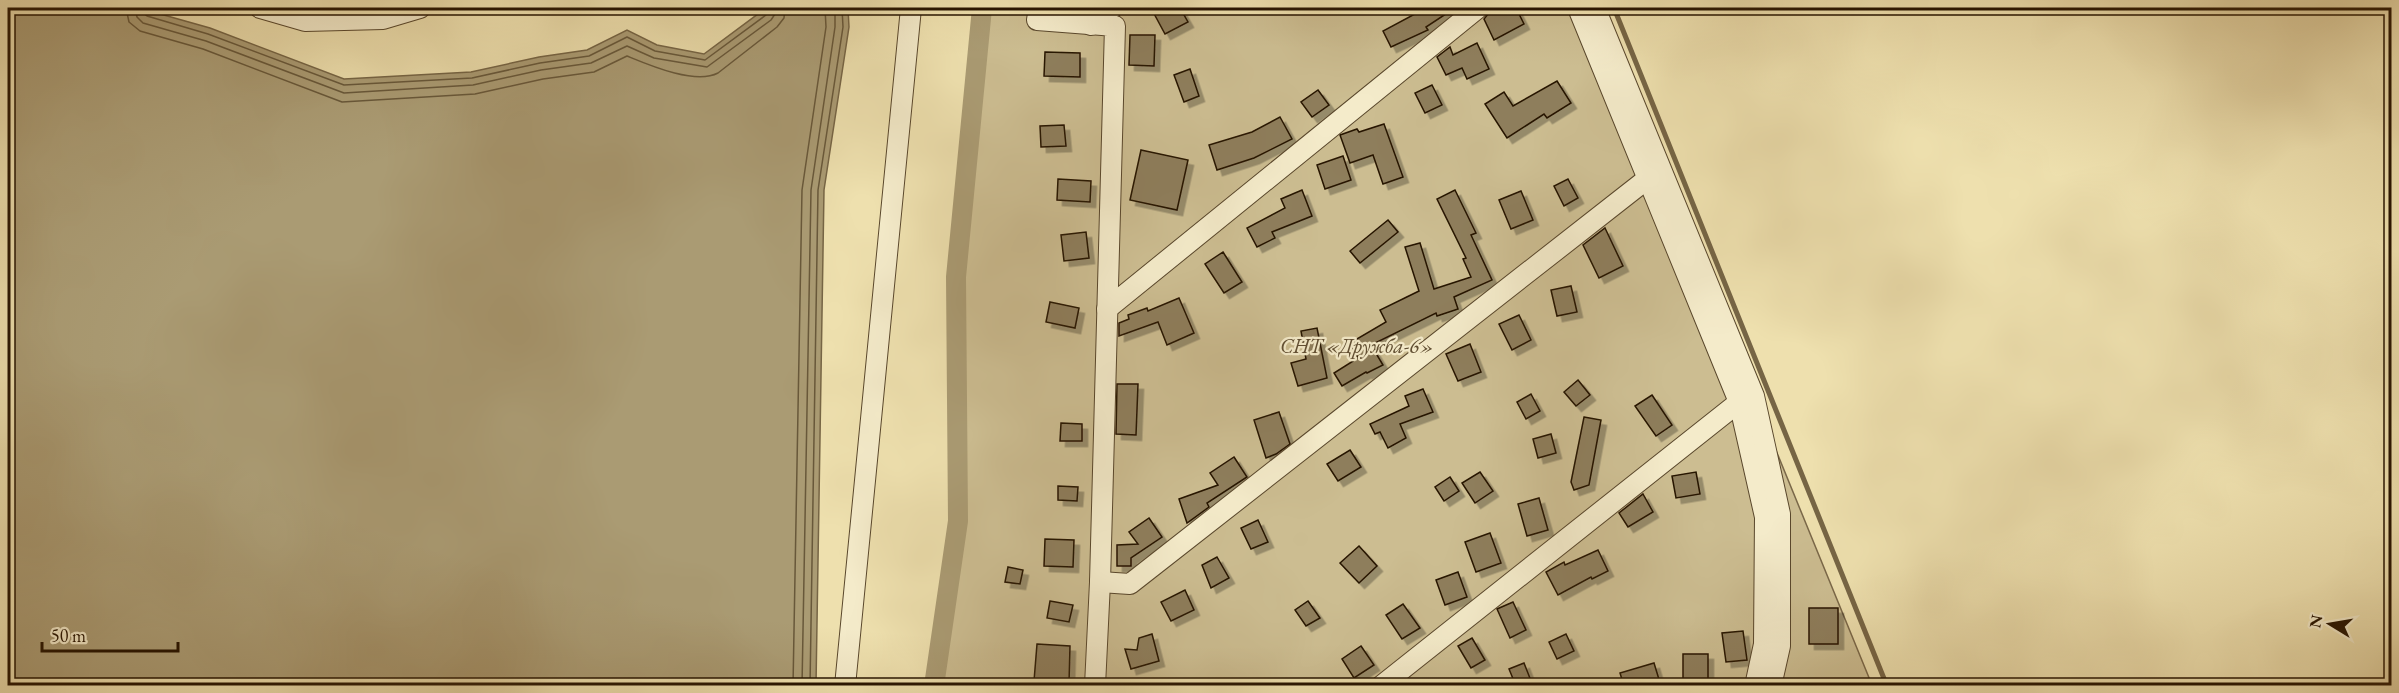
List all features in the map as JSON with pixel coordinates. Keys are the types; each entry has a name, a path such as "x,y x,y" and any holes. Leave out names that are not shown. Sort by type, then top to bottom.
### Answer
{"street":[{"path":"260,8 305,21 420,8"},
{"path":"845,686 910,8"},
{"path":"1040,8 1037,20 1115,26 1100,582 1095,686"},
{"path":"1091,25 1112,8"},
{"path":"1107,309 1478,8"},
{"path":"1578,8 1654,173 1746,397 1780,514 1780,646 1757,682"},
{"path":"1595,8 1654,173"},
{"path":"1100,582 1130,584 1654,173"},
{"path":"1381,686 1746,397"}],"green space":[{"path":"260,8 420,8 383,19"},
{"name":"СНТ «Дружба-6»","path":"982,8 1595,8 1872,685 934,686 958,521 956,277"}],"water":[{"path":"8,8 139,8 210,28 344,79 471,72 539,57 587,50 627,30 657,45 704,54 766,8 848,8 849,27 824,190 816,685 8,685"}],"building":[{"path":"1151,8 1180,8 1188,22 1165,34"},
{"path":"1426,8 1455,8 1426,27 1428,30 1391,47 1383,31"},
{"path":"1490,8 1516,8 1524,24 1494,40 1484,19"},
{"path":"1130,35 1155,35 1154,66 1129,65"},
{"path":"1477,43 1489,69 1467,79 1462,68 1446,75 1437,57 1450,47 1453,55"},
{"path":"1045,52 1080,53 1080,77 1044,76"},
{"path":"1190,69 1199,96 1184,102 1174,75"},
{"path":"1557,81 1571,103 1547,118 1544,114 1507,138 1485,104 1504,92 1513,106"},
{"path":"1432,85 1442,105 1425,113 1415,93"},
{"path":"1318,90 1329,105 1312,117 1301,102"},
{"path":"1280,117 1292,139 1254,158 1217,170 1209,145 1252,132"},
{"path":"1384,124 1403,177 1383,184 1373,155 1350,163 1340,135"},
{"path":"1064,125 1066,146 1041,147 1040,126"},
{"path":"1141,150 1188,160 1177,210 1130,200"},
{"path":"1343,156 1351,180 1325,189 1317,165"},
{"path":"1058,179 1091,181 1090,202 1057,200"},
{"path":"1568,179 1578,198 1564,206 1554,186"},
{"path":"1302,190 1312,216 1272,232 1275,238 1257,247 1247,228 1285,208 1281,199"},
{"path":"1455,190 1476,233 1471,235 1492,280 1454,297 1458,309 1437,316 1436,313 1371,345 1383,365 1342,386 1334,373 1358,358 1350,343 1386,322 1380,310 1419,291 1405,247 1420,243 1434,289 1471,277 1463,259 1466,258 1437,199"},
{"path":"1521,191 1533,220 1511,229 1499,200"},
{"path":"1388,220 1398,232 1360,263 1350,251"},
{"path":"1605,228 1623,266 1599,278 1583,245"},
{"path":"1086,232 1089,258 1064,261 1061,235"},
{"path":"1223,252 1242,282 1224,293 1205,264"},
{"path":"1571,286 1577,312 1557,316 1551,290"},
{"path":"1179,298 1194,333 1167,345 1158,322 1119,336 1119,323 1129,319 1128,315 1147,308 1148,311"},
{"path":"1050,302 1079,308 1075,328 1046,322"},
{"path":"1519,315 1531,340 1512,350 1499,324"},
{"path":"1317,328 1327,378 1298,386 1291,363 1306,359 1301,331"},
{"path":"1470,344 1481,372 1458,381 1446,354"},
{"path":"1578,380 1590,395 1576,406 1564,392"},
{"path":"1117,384 1138,384 1136,435 1116,434"},
{"path":"1423,389 1433,412 1400,424 1406,438 1388,448 1380,432 1375,434 1370,424 1409,406 1405,396"},
{"path":"1531,394 1540,411 1526,419 1517,402"},
{"path":"1652,395 1672,425 1656,436 1635,406"},
{"path":"1279,412 1290,444 1266,458 1254,420"},
{"path":"1584,417 1601,420 1589,485 1574,490 1571,482"},
{"path":"1061,423 1082,424 1082,441 1060,441"},
{"path":"1551,434 1556,453 1538,458 1533,439"},
{"path":"1350,450 1361,467 1338,481 1327,464"},
{"path":"1234,457 1247,477 1207,503 1209,507 1187,523 1179,499 1218,485 1210,473"},
{"path":"1480,472 1493,491 1475,503 1462,483"},
{"path":"1696,472 1700,494 1676,498 1672,476"},
{"path":"1450,477 1459,491 1444,501 1435,487"},
{"path":"1058,486 1078,487 1077,501 1058,500"},
{"path":"1643,494 1653,512 1628,527 1619,513"},
{"path":"1539,498 1548,530 1527,536 1518,504"},
{"path":"1149,518 1162,537 1131,558 1131,566 1117,566 1117,545 1138,544 1129,532"},
{"path":"1258,520 1268,542 1251,549 1241,528"},
{"path":"1490,533 1501,563 1476,572 1465,542"},
{"path":"1045,539 1074,540 1073,567 1044,566"},
{"path":"1359,546 1377,566 1359,583 1340,563"},
{"path":"1598,550 1608,571 1592,579 1591,577 1558,595 1546,572 1564,562 1565,565"},
{"path":"1217,557 1229,578 1211,588 1202,565"},
{"path":"1008,567 1023,570 1020,584 1005,582"},
{"path":"1458,572 1467,597 1445,605 1436,580"},
{"path":"1185,590 1194,610 1171,621 1161,602"},
{"path":"1050,601 1073,605 1069,622 1047,618"},
{"path":"1308,601 1320,618 1306,626 1295,610"},
{"path":"1513,602 1526,630 1510,638 1497,609"},
{"path":"1403,604 1420,628 1402,639 1386,615"},
{"path":"1809,608 1838,608 1838,644 1809,644"},
{"path":"1743,631 1747,660 1726,662 1722,633"},
{"path":"1152,634 1159,661 1131,669 1125,649 1137,650 1139,638"},
{"path":"1566,634 1574,651 1557,659 1549,642"},
{"path":"1472,638 1485,660 1471,668 1458,646"},
{"path":"1037,644 1070,646 1069,683 1034,681"},
{"path":"1361,646 1374,665 1354,678 1342,659"},
{"path":"1683,654 1708,654 1708,686 1683,686"},
{"path":"1524,663 1533,686 1516,686 1509,669"},
{"path":"1654,663 1661,686 1624,686 1620,673"}],"waterway":[{"path":"934,686 958,521 956,277 982,8"},
{"path":"1614,8 1887,686"}]}
